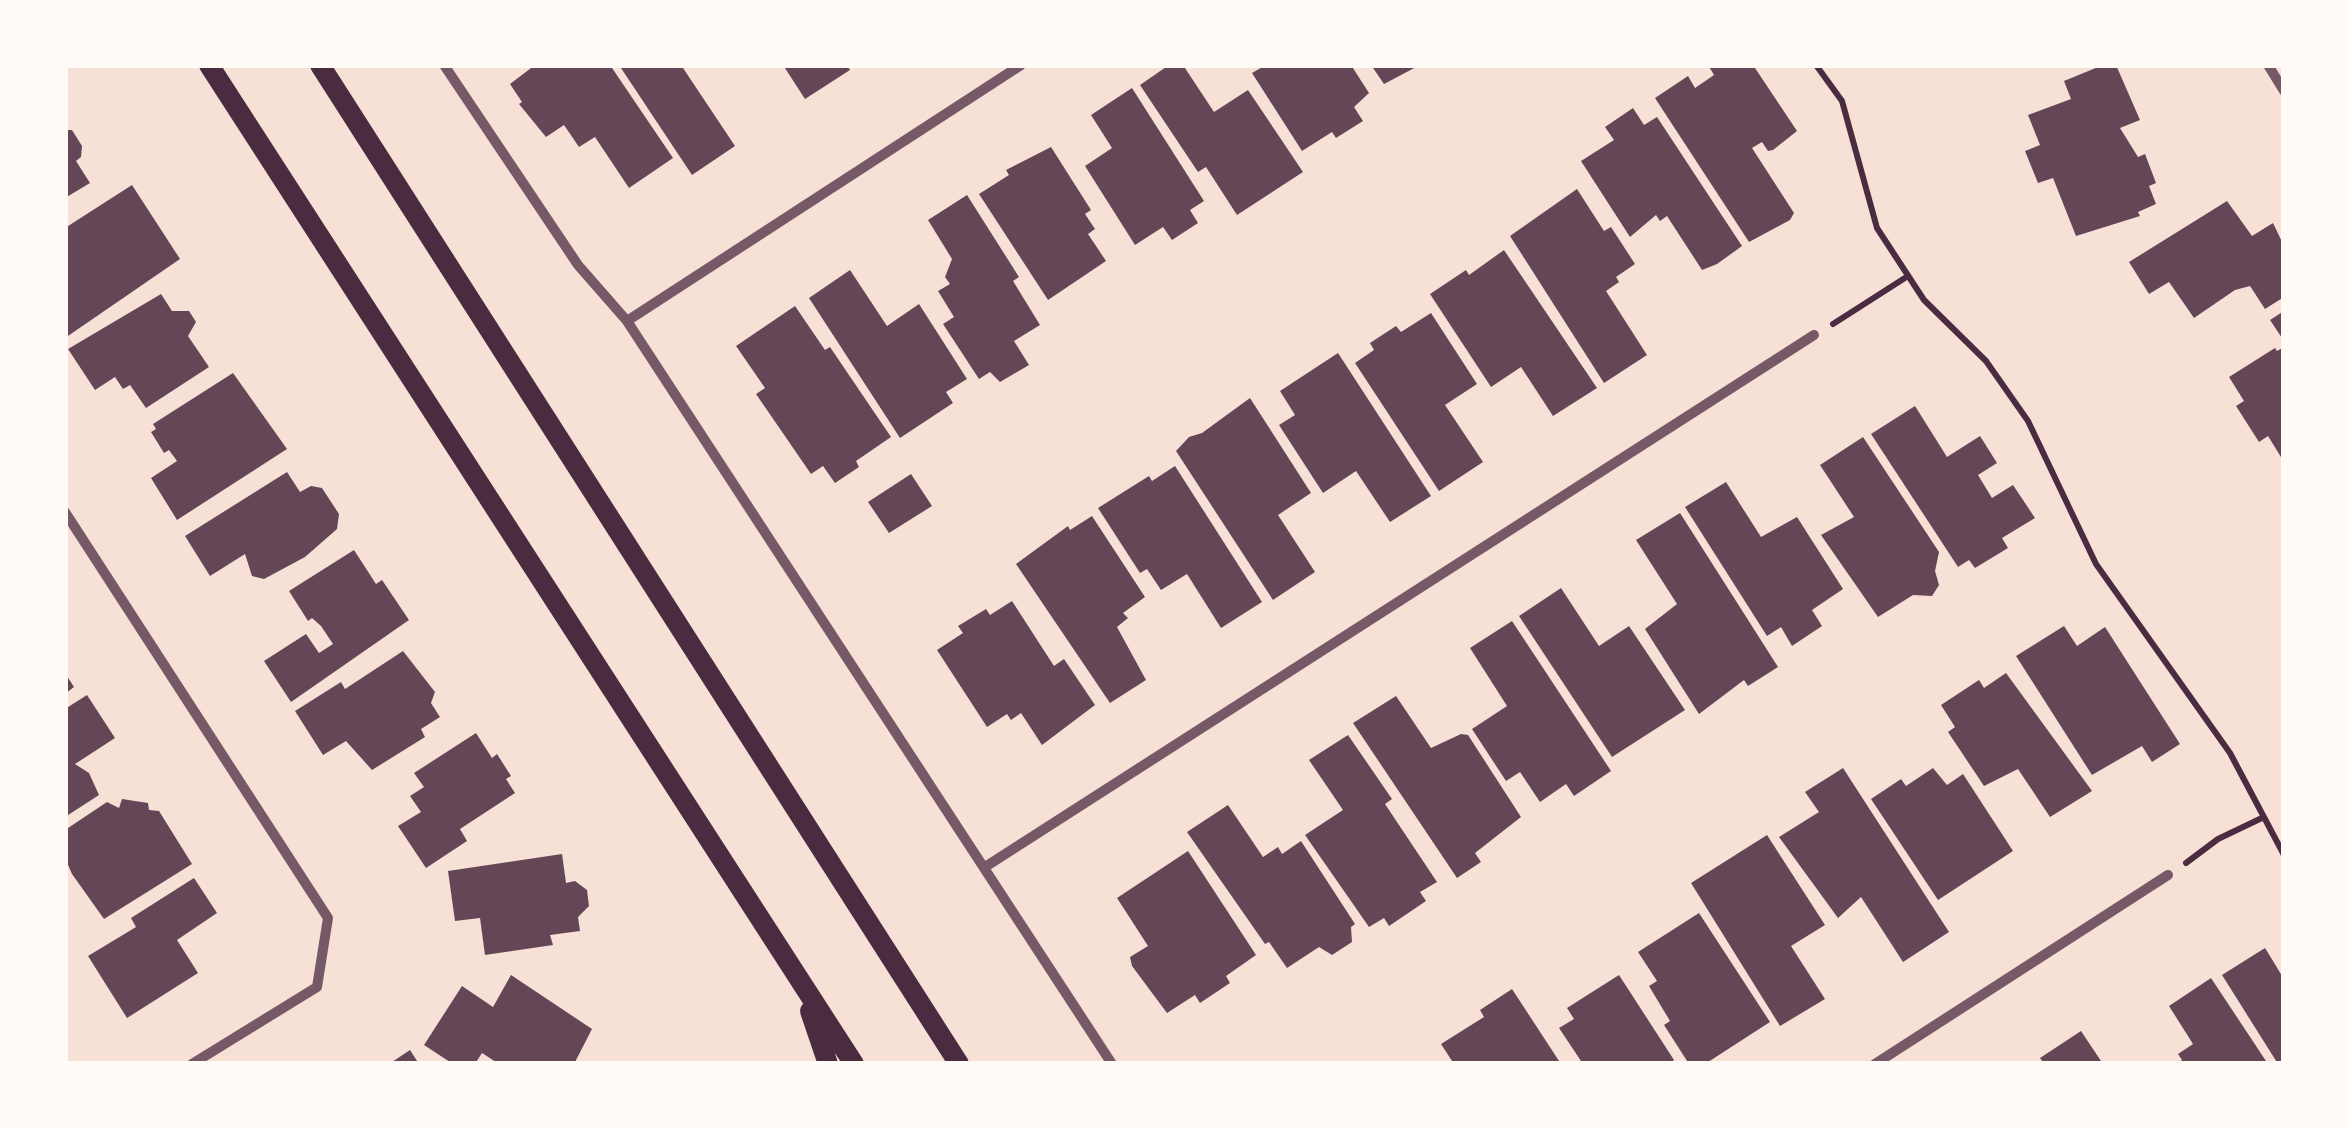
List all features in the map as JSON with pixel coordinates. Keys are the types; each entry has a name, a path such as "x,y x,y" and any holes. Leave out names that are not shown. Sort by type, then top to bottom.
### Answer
{"main road":[{"path":"209,65 854,1064"},
{"path":"320,65 960,1064"},
{"path":"800,981 828,1064"}],"street":[{"path":"444,65 578,264 627,321 1112,1064"},
{"path":"627,321 1021,65"},
{"path":"2268,65 2284,91"},
{"path":"985,867 1814,335"},
{"path":"65,512 328,918 316,987 192,1064"},
{"path":"1875,1064 2168,875"}],"path":[{"path":"1816,65 1842,101 1877,228 1924,300 1986,361 2028,421 2096,564 2230,753 2284,855"},
{"path":"1814,335 1908,276"},
{"path":"2168,875 2218,840 2264,817"}],"building":[{"path":"535,65 610,65 673,158 629,188 595,137 579,147 564,125 546,137 519,104 522,102 510,84"},
{"path":"619,65 687,65 683,68 735,146 692,175"},
{"path":"783,65 847,65 850,70 805,99"},
{"path":"1169,65 1183,65 1214,112 1248,90 1303,172 1237,215 1206,167 1198,172 1140,85"},
{"path":"1266,65 1351,65 1369,93 1354,107 1363,121 1336,138 1332,132 1302,151 1252,73"},
{"path":"1371,65 1420,65 1384,84"},
{"path":"1708,65 1753,65 1797,131 1773,150 1768,151 1762,142 1752,148 1794,213 1790,220 1749,242 1655,98 1688,76 1695,88 1714,75"},
{"path":"2103,65 2116,65 2140,120 2120,128 2138,157 2145,154 2156,183 2149,186 2156,204 2138,212 2140,216 2076,236 2053,178 2038,183 2025,151 2040,145 2028,115 2071,99 2064,81"},
{"path":"1132,88 1204,201 1190,210 1198,223 1172,240 1163,227 1135,245 1085,166 1112,148 1091,115"},
{"path":"1633,108 1644,125 1657,117 1742,246 1717,264 1702,270 1667,216 1660,221 1656,215 1630,237 1581,161 1614,140 1605,127"},
{"path":"65,130 72,130 82,146 81,157 76,161 90,183 65,198"},
{"path":"1051,147 1091,210 1085,214 1095,229 1088,234 1106,261 1048,300 979,194 1009,175 1006,170"},
{"path":"132,185 180,259 65,338 65,228"},
{"path":"1577,189 1604,231 1611,227 1635,264 1616,277 1619,282 1606,291 1647,355 1604,383 1510,236"},
{"path":"967,195 1019,277 1013,281 1040,325 1014,341 1029,365 1000,382 990,372 979,379 943,324 954,317 938,291 950,284 945,277 952,259 928,220"},
{"path":"2227,201 2252,236 2273,223 2284,246 2284,297 2265,309 2250,286 2235,290 2194,318 2169,282 2149,294 2129,262"},
{"path":"1504,250 1597,388 1553,416 1521,367 1491,387 1430,294 1466,270 1469,275"},
{"path":"850,270 887,326 919,304 967,379 946,392 953,403 900,438 809,298"},
{"path":"161,294 172,311 189,311 196,322 188,336 209,367 146,408 130,385 123,389 115,377 95,390 68,349"},
{"path":"795,306 825,350 830,347 891,437 856,461 859,467 835,483 823,466 811,474 756,394 765,388 736,346"},
{"path":"2284,311 2284,341 2270,320"},
{"path":"1431,313 1477,384 1445,405 1483,462 1439,491 1355,363 1374,350 1370,343 1396,326 1401,332"},
{"path":"2284,347 2284,462 2268,436 2259,442 2236,406 2244,401 2229,377 2275,348 2277,351"},
{"path":"1338,353 1431,496 1390,522 1356,471 1323,493 1279,425 1295,415 1280,391"},
{"path":"233,373 287,449 177,520 151,478 177,461 169,450 164,453 151,432 156,429 153,424"},
{"path":"1250,398 1311,493 1278,515 1315,572 1273,600 1176,451 1189,437 1202,433"},
{"path":"1915,406 1947,457 1980,436 1997,463 1978,475 1992,498 2013,485 2035,518 2002,538 2008,548 1975,568 1969,560 1958,567 1871,434"},
{"path":"1863,437 1939,552 1935,571 1939,585 1932,596 1913,595 1878,617 1821,535 1854,517 1820,465"},
{"path":"1175,466 1262,602 1221,628 1187,574 1161,590 1147,569 1140,573 1098,508 1149,476 1152,481"},
{"path":"287,472 300,492 311,486 322,488 339,514 337,529 305,557 264,579 252,576 245,554 210,576 185,536"},
{"path":"911,474 932,506 889,533 868,502"},
{"path":"1726,482 1761,537 1797,517 1843,589 1812,610 1822,626 1792,646 1781,627 1767,636 1685,507"},
{"path":"1680,513 1778,667 1748,686 1744,680 1699,714 1645,629 1677,604 1636,540"},
{"path":"1092,516 1145,597 1123,613 1128,618 1117,627 1146,680 1110,703 1016,564 1068,526 1070,530"},
{"path":"354,550 376,584 382,580 409,620 291,702 264,661 306,634 319,653 333,644 321,626 312,618 308,621 289,591"},
{"path":"1561,588 1599,646 1629,626 1685,710 1612,757 1519,616"},
{"path":"1012,601 1054,666 1064,659 1095,705 1042,745 1021,713 1011,720 1007,714 987,727 937,650 963,633 958,626 986,609 990,615"},
{"path":"1512,621 1611,771 1574,796 1566,784 1540,802 1520,772 1506,781 1472,729 1507,706 1470,648"},
{"path":"2064,626 2077,646 2105,627 2180,744 2152,762 2142,746 2092,775 2016,656"},
{"path":"403,651 435,692 431,703 440,717 421,729 425,737 372,770 346,741 323,755 295,711 341,682 345,689"},
{"path":"65,673 74,687 65,694"},
{"path":"2006,673 2092,791 2050,817 2018,769 1984,786 1948,732 1955,727 1941,705 1979,680 1984,688"},
{"path":"87,695 115,738 75,764 89,773 99,795 65,817 65,709"},
{"path":"1396,696 1431,748 1461,734 1468,735 1521,817 1475,853 1481,862 1457,878 1353,723"},
{"path":"476,733 492,758 497,754 511,776 506,779 515,793 460,829 467,841 426,868 398,826 421,812 410,796 424,787 414,773"},
{"path":"1348,735 1392,799 1385,804 1437,882 1420,892 1426,901 1389,926 1384,918 1369,927 1305,835 1343,810 1309,760"},
{"path":"1843,768 1949,932 1903,962 1861,897 1838,918 1779,837 1819,812 1805,792"},
{"path":"1933,768 1947,785 1963,774 2013,851 1938,900 1871,799 1901,779 1906,786"},
{"path":"122,799 148,803 149,810 159,811 192,864 104,919 72,874 65,858 65,830 107,802 119,808"},
{"path":"1228,805 1263,857 1278,847 1282,854 1301,841 1355,924 1351,927 1352,942 1332,955 1319,947 1287,968 1269,942 1265,944 1187,832"},
{"path":"1767,835 1825,925 1791,946 1825,999 1780,1026 1691,883"},
{"path":"1188,851 1256,955 1226,976 1230,983 1200,1003 1195,995 1167,1013 1132,966 1130,957 1148,946 1117,898"},
{"path":"562,854 566,883 575,881 587,890 589,906 578,917 580,931 550,935 553,945 485,955 480,918 455,921 448,871"},
{"path":"194,878 217,913 177,940 198,973 127,1018 88,956 136,927 131,918"},
{"path":"1699,913 1770,1022 1705,1064 1689,1064 1664,1025 1670,1021 1649,986 1657,981 1638,952"},
{"path":"2265,948 2284,979 2284,1064 2278,1064 2222,975"},
{"path":"511,975 592,1029 574,1064 499,1064 482,1053 475,1064 453,1064 424,1045 462,986 493,1007"},
{"path":"1619,975 1674,1060 1669,1064 1583,1064 1559,1028 1574,1019 1567,1008"},
{"path":"2211,978 2268,1064 2177,1064 2182,1060 2178,1054 2193,1044 2169,1006"},
{"path":"1512,989 1561,1064 1454,1064 1441,1044 1484,1017 1480,1010"},
{"path":"2081,1031 2103,1064 2044,1064 2040,1058"},
{"path":"410,1050 419,1064 389,1064"}]}
